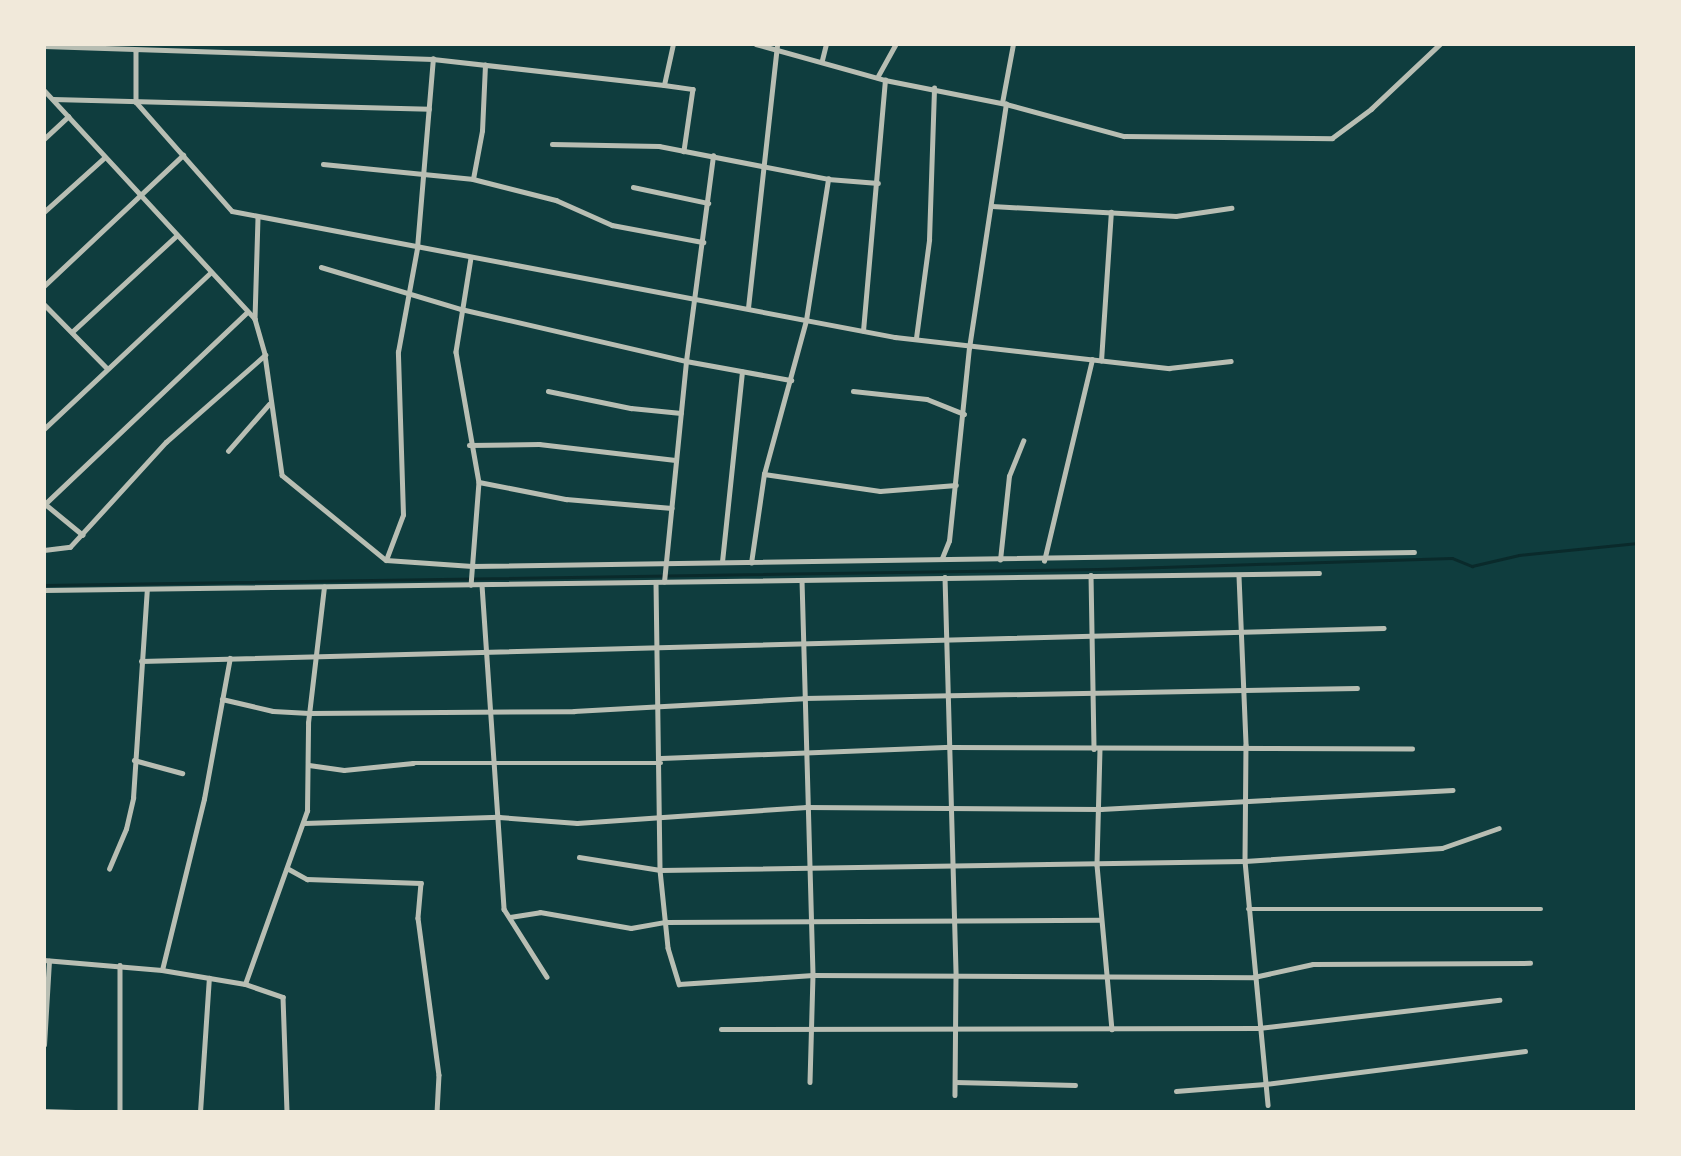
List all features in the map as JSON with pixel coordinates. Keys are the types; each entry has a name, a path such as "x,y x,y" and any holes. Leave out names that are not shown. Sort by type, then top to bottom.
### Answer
{"street":[{"path":"664,85 673,44"},
{"path":"756,44 777,47 885,80 1004,104 1124,136 1332,138 1371,109 1440,44"},
{"path":"822,60 826,44"},
{"path":"878,76 896,44"},
{"path":"942,558 948,541 956,485 969,348 992,206 1013,44"},
{"path":"44,46 136,52 433,59 693,89 684,151"},
{"path":"748,308 766,166 777,47"},
{"path":"136,52 136,102 232,211 416,248 863,331 969,348 1169,368 1231,361"},
{"path":"386,560 401,526 405,495 398,352 416,248 433,59"},
{"path":"473,179 482,131 485,65"},
{"path":"863,331 885,80"},
{"path":"916,338 929,240 934,88"},
{"path":"44,90 255,320"},
{"path":"53,99 429,109"},
{"path":"44,139 68,117"},
{"path":"552,144 684,151 828,179 878,183"},
{"path":"44,286 183,155"},
{"path":"664,580 686,361 713,156"},
{"path":"44,212 104,158"},
{"path":"323,164 473,179 555,200 612,225 703,242"},
{"path":"751,563 764,474 806,320 828,179"},
{"path":"633,187 708,203"},
{"path":"992,206 1176,216 1231,208"},
{"path":"1101,361 1111,212"},
{"path":"258,218 255,320 265,355 269,404 287,481 386,560 472,566 942,558 1044,561 1414,552"},
{"path":"72,332 176,236"},
{"path":"471,258 456,352 469,445 478,482 471,583"},
{"path":"321,267 461,309 686,361 791,380"},
{"path":"44,429 210,273"},
{"path":"44,304 107,369"},
{"path":"83,535 44,503 246,313"},
{"path":"44,550 65,551 83,535 166,442 265,355"},
{"path":"1044,561 1092,360"},
{"path":"722,562 742,372"},
{"path":"548,391 681,413"},
{"path":"853,391 927,399 964,414"},
{"path":"228,451 269,404"},
{"path":"1000,560 1009,476 1023,441"},
{"path":"469,445 539,444 676,460"},
{"path":"764,474 880,491 956,485"},
{"path":"478,482 566,499 672,508"},
{"path":"44,590 1320,573"},
{"path":"1091,575 1092,693 1101,810 1097,865 1112,1029"},
{"path":"1239,576 1246,744 1245,861 1268,1105"},
{"path":"945,577 949,639 956,977 955,1095"},
{"path":"802,580 806,807 813,975 810,1082"},
{"path":"656,582 662,815 660,870 666,922 679,984 813,975 1254,977 1313,964 1530,963"},
{"path":"482,585 491,654 505,909 547,977"},
{"path":"245,984 304,823 309,765 309,713 324,587"},
{"path":"109,869 126,829 147,589"},
{"path":"141,661 317,655 658,650 803,641 1241,635 1384,628"},
{"path":"162,970 204,799 230,658"},
{"path":"222,699 273,711 309,713 493,711 950,694 1357,688"},
{"path":"309,765 344,770 413,763 497,767 951,747 1097,749 1246,744 1412,749"},
{"path":"134,760 182,773"},
{"path":"304,823 499,817 577,823 806,807 1101,810 1452,790"},
{"path":"579,858 660,870 952,863 1097,865 1245,861 1442,848 1499,828"},
{"path":"287,868 307,879 421,883 418,918 439,1075 437,1112"},
{"path":"1248,909 1541,909"},
{"path":"510,917 540,912 631,928 666,922 1100,920"},
{"path":"44,1045 47,960 162,970 245,984 283,997 287,1112"},
{"path":"120,965 120,1112"},
{"path":"200,1112 209,978"},
{"path":"721,1029 956,1031 1259,1028 1499,1000"},
{"path":"1176,1091 1265,1084 1525,1051"},
{"path":"955,1082 1075,1085"},
{"path":"44,1111 75,1112"}],"waterway":[{"path":"44,585 1099,569 1452,558 1472,566 1519,555 1637,543"}]}
